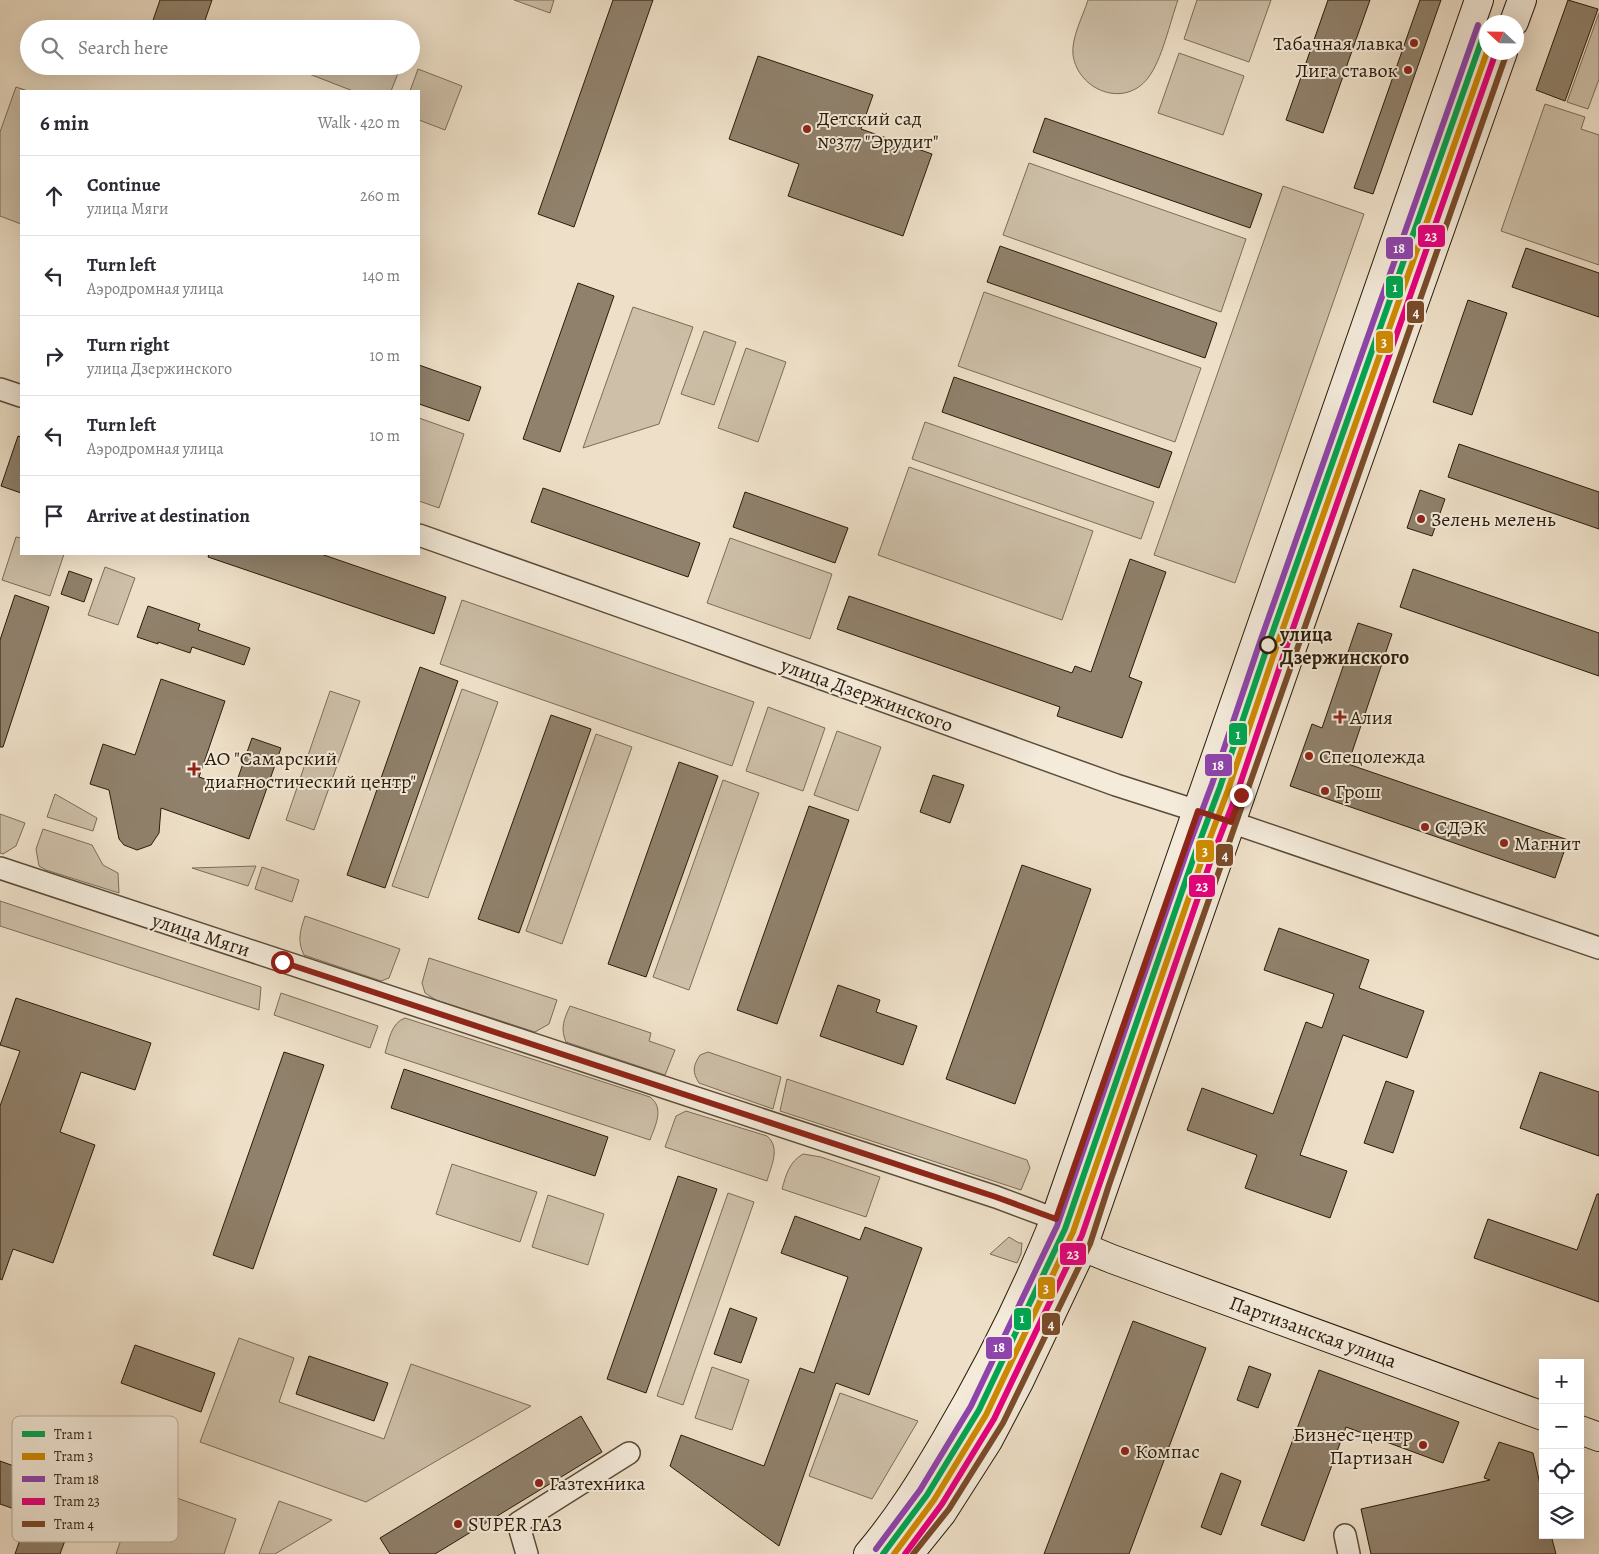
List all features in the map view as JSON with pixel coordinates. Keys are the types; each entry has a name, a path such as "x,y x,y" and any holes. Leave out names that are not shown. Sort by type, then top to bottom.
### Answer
{"street":[{"path":"868,1554 916,1490 975,1390 1032,1276 1056,1219 1479,0"},
{"path":"1517,15 1522,0"},
{"path":"909,1554 942,1513 988,1440 1019,1382 1083,1247 1500,60"},
{"path":"0,389 20,396"},
{"name":"улица Дзержинского","path":"420,535 1123,788 1231,822 1599,948"},
{"name":"улица Мяги","path":"0,868 996,1197 1056,1219"},
{"name":"Партизанская улица","path":"1056,1219 1083,1247 1112,1259 1539,1415"},
{"path":"527,1554 518,1523 629,1453"}],"shaded area":[{"path":"514,0 554,0 550,13"},
{"path":"1088,0 1178,0 1153,70 1148,78 1138,87 1127,92 1115,94 1093,86 1083,78 1073,55 1073,48"},
{"path":"1197,0 1271,0 1249,62 1184,39"},
{"path":"1599,13 1599,79 1588,109 1567,102"},
{"path":"1179,53 1244,76 1223,135 1158,113"},
{"path":"420,70 462,86 445,130 420,120 420,90 410,90 416,75 420,75"},
{"path":"312,75 397,75 391,90 350,90"},
{"path":"16,87 25,90 20,90 20,224 0,216 0,132"},
{"path":"1545,104 1585,117 1581,129 1599,135 1599,265 1501,231"},
{"path":"1029,163 1246,239 1221,312 1003,235"},
{"path":"1283,186 1364,214 1235,583 1154,555"},
{"path":"984,292 1201,368 1175,442 958,366"},
{"path":"633,307 693,327 659,424 583,448"},
{"path":"704,331 736,342 714,405 681,394"},
{"path":"746,348 786,362 758,442 718,428"},
{"path":"420,418 464,434 439,508 420,501"},
{"path":"925,422 1154,502 1141,539 912,459"},
{"path":"909,467 1093,531 1062,620 878,555"},
{"path":"16,537 20,538 20,555 64,555 50,596 2,580"},
{"path":"730,538 832,574 810,639 707,603"},
{"path":"105,567 135,578 118,625 88,615"},
{"path":"462,600 754,702 732,766 440,664"},
{"path":"462,689 498,702 428,898 392,886"},
{"path":"330,691 360,701 314,830 286,820"},
{"path":"768,707 825,728 803,791 746,771"},
{"path":"837,731 881,747 858,811 814,795"},
{"path":"596,734 632,747 562,944 526,931"},
{"path":"723,780 759,793 689,990 653,977"},
{"path":"55,794 97,818 93,831 47,817"},
{"path":"0,814 25,823 16,846 3,854 0,853"},
{"path":"43,829 92,845 103,865 118,873 119,893 46,870 39,866 36,849"},
{"path":"256,866 248,886 192,868"},
{"path":"262,867 299,880 292,902 255,889"},
{"path":"0,901 261,987 259,1010 0,926"},
{"path":"305,916 400,949 389,978 381,981 304,955 300,945 300,936"},
{"path":"429,958 557,1000 549,1024 535,1032 436,1000 425,993 422,983"},
{"path":"281,993 378,1026 370,1048 274,1015"},
{"path":"570,1006 651,1033 649,1041 675,1050 665,1075 566,1042 563,1032 566,1015"},
{"path":"405,1018 650,1097 657,1106 658,1117 650,1140 385,1053 394,1028 400,1020"},
{"path":"708,1052 781,1077 773,1109 699,1083 694,1072 696,1062 700,1055"},
{"path":"787,1079 1027,1160 1030,1168 1021,1190 780,1111"},
{"path":"686,1111 767,1136 773,1146 774,1157 767,1181 665,1147 676,1116"},
{"path":"803,1154 821,1157 880,1177 866,1217 782,1189 791,1165"},
{"path":"452,1164 537,1192 520,1242 436,1214"},
{"path":"728,1193 754,1202 683,1405 657,1396"},
{"path":"548,1195 604,1214 588,1265 532,1247"},
{"path":"1009,1237 1022,1243 1021,1254 1017,1263 990,1254"},
{"path":"239,1338 294,1358 279,1402 384,1439 411,1364 531,1406 366,1502 200,1442"},
{"path":"712,1367 749,1380 732,1430 695,1418"},
{"path":"840,1393 918,1421 872,1499 809,1476"},
{"path":"178,1498 236,1519 224,1554 116,1554 120,1542 178,1542"},
{"path":"279,1501 332,1520 275,1554 259,1554"}],"building":[{"path":"160,0 212,0 205,20 153,20"},
{"path":"613,0 653,0 574,227 538,214"},
{"path":"1328,0 1370,0 1323,133 1286,120"},
{"path":"1420,0 1441,0 1373,194 1354,188"},
{"path":"1568,0 1598,9 1565,101 1536,90"},
{"path":"758,56 873,95 861,129 932,154 903,236 788,196 799,164 729,139"},
{"path":"1045,118 1262,194 1250,228 1033,152"},
{"path":"1000,246 1217,323 1205,358 987,282"},
{"path":"1526,248 1599,273 1599,317 1512,287"},
{"path":"578,283 614,296 560,452 523,439"},
{"path":"1468,300 1507,313 1472,415 1433,402"},
{"path":"420,365 481,387 469,421 420,404"},
{"path":"954,377 1172,452 1159,488 942,412"},
{"path":"18,436 20,437 20,493 1,486"},
{"path":"1459,444 1599,492 1599,529 1448,477"},
{"path":"543,488 700,543 688,577 531,522"},
{"path":"1420,490 1445,499 1432,536 1407,528"},
{"path":"745,492 848,528 835,563 733,527"},
{"path":"209,555 324,555 446,597 434,634 208,557"},
{"path":"1130,559 1166,572 1129,677 1142,682 1122,738 1057,716 1060,707 837,629 849,596 1072,673 1075,666 1091,672"},
{"path":"1413,569 1599,633 1599,676 1400,607"},
{"path":"69,571 92,579 84,602 61,594"},
{"path":"15,595 49,607 3,747 0,747 0,640"},
{"path":"148,606 200,624 198,630 250,648 244,665 192,647 190,653 137,637"},
{"path":"1358,623 1392,634 1348,764 1568,840 1555,878 1290,786 1312,724 1322,728"},
{"path":"420,667 458,681 385,888 347,875"},
{"path":"161,679 225,701 199,777 234,789 252,738 281,748 249,839 161,808 159,833 151,845 137,850 124,845 119,839 109,790 90,784 103,744 135,755"},
{"path":"551,715 591,729 519,933 478,919"},
{"path":"679,762 718,776 646,977 608,964"},
{"path":"933,775 964,785 950,823 920,812"},
{"path":"809,806 849,820 777,1024 737,1010"},
{"path":"1022,865 1091,889 1015,1104 946,1079"},
{"path":"1279,928 1369,960 1359,988 1424,1011 1407,1058 1343,1035 1300,1155 1347,1171 1330,1218 1245,1188 1257,1155 1187,1130 1202,1088 1273,1114 1306,1022 1322,1028 1334,994 1264,970"},
{"path":"838,985 880,1000 876,1012 917,1026 903,1065 820,1036"},
{"path":"16,998 151,1043 135,1090 81,1072 60,1132 95,1145 53,1263 13,1249 2,1280 0,1279 0,1106 20,1051 0,1045"},
{"path":"284,1052 324,1065 253,1269 213,1255"},
{"path":"404,1069 608,1137 595,1176 391,1108"},
{"path":"1540,1072 1599,1092 1599,1156 1520,1128"},
{"path":"1386,1081 1414,1091 1393,1153 1364,1143"},
{"path":"678,1176 717,1189 646,1393 607,1379"},
{"path":"1597,1194 1599,1194 1599,1302 1474,1258 1488,1219 1577,1250"},
{"path":"795,1216 860,1240 865,1227 922,1248 869,1395 836,1383 779,1546 670,1466 681,1435 764,1466 800,1368 814,1373 848,1277 781,1253"},
{"path":"730,1308 757,1318 741,1363 714,1354"},
{"name":"Компас","path":"1133,1321 1206,1348 1129,1554 1044,1554"},
{"path":"135,1345 215,1373 201,1412 121,1383"},
{"path":"309,1356 388,1383 374,1421 296,1394"},
{"path":"1249,1366 1271,1374 1258,1408 1237,1400"},
{"name":"Бизнес-центр Партизан","path":"1319,1370 1459,1422 1443,1463 1346,1427 1304,1541 1261,1525"},
{"path":"581,1416 602,1452 435,1554 390,1554 380,1538"},
{"path":"1499,1442 1533,1453 1539,1480 1539,1539 1552,1539 1556,1554 1371,1554 1361,1509 1490,1480 1484,1478"},
{"path":"0,1461 12,1465 12,1508 0,1504"},
{"path":"1221,1473 1241,1481 1221,1535 1201,1527"},
{"path":"19,1542 64,1542 60,1554 15,1554"}],"tram line":[{"name":"18","path":"876,1549 920,1490 971,1406 1057,1226 1260,642 1478,25"},
{"name":"1","path":"883,1554 927,1495 979,1410 1065,1229 1268,645 1479,48"},
{"name":"3","path":"894,1554 934,1500 986,1415 1073,1232 1276,648 1484,60"},
{"name":"23","path":"905,1554 942,1504 994,1419 1082,1235 1212,857 1237,793 1285,651 1493,60"},
{"name":"4","path":"913,1554 949,1509 1003,1423 1090,1244 1187,962 1504,60"}],"place":[{"name":"Табачная лавка","path":"1414,43"},
{"name":"Лига ставок","path":"1408,70"},
{"name":"Детский сад №377 \"Эрудит\"","path":"807,129"},
{"name":"Зелень мелень","path":"1421,519"},
{"name":"улица Дзержинского","path":"1268,645"},
{"name":"Алия","path":"1340,717"},
{"name":"Спецолежда","path":"1309,756"},
{"name":"АО \"Самарский диагностический центр\"","path":"194,769"},
{"name":"Грош","path":"1325,791"},
{"name":"СДЭК","path":"1425,827"},
{"name":"Магнит","path":"1504,843"},
{"name":"Бизнес-центр Партизан","path":"1423,1445"},
{"name":"Компас","path":"1125,1451"},
{"name":"Газтехника","path":"539,1483"},
{"name":"SUPER ГАЗ","path":"458,1524"}],"route":[{"path":"282,962 996,1197 1056,1219 1198,811 1231,822 1241,795"}]}
